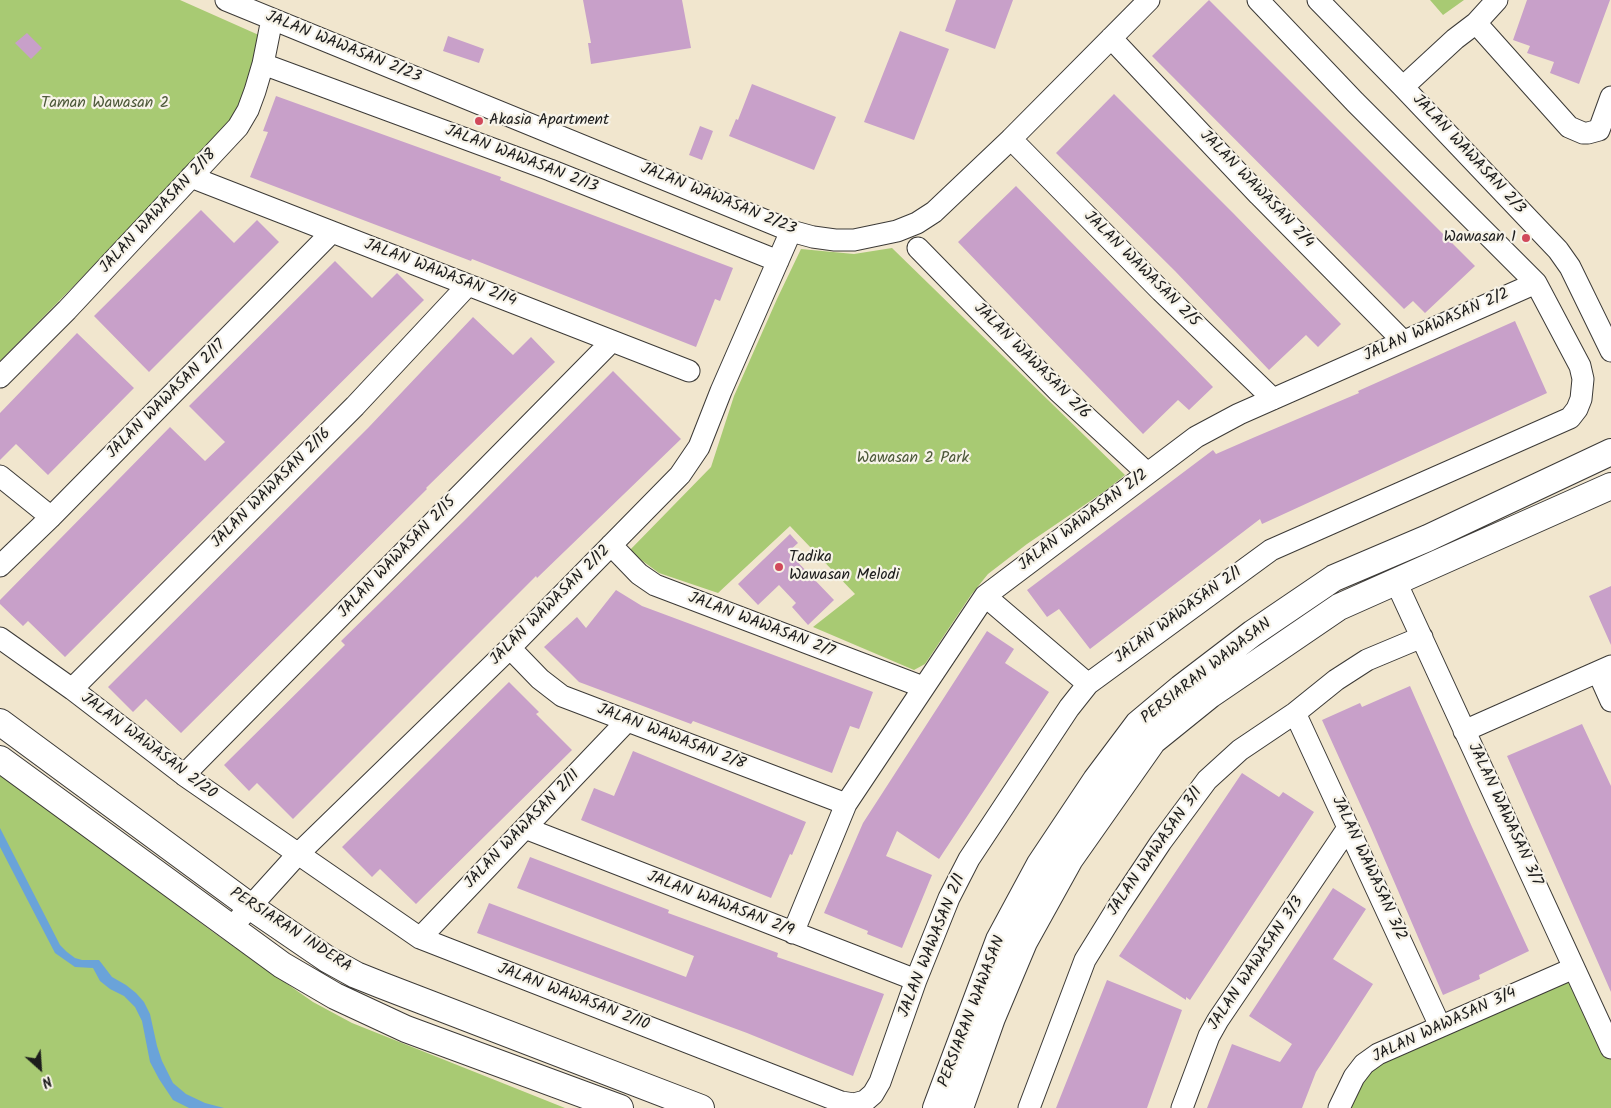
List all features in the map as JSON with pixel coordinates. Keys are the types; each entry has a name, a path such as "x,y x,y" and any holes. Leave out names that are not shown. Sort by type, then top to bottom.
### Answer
{"main road":[{"path":"1579,467 1611,440"},
{"name":"PERSIARAN WAWASAN","path":"936,1108 999,940 1040,864 1096,780 1138,724 1253,634 1334,578 1428,538 1611,452"},
{"name":"PERSIARAN WAWASAN","path":"960,1108 992,1018 1024,942 1070,859 1153,741 1210,695 1339,607 1611,486"},
{"path":"1334,578 1370,575 1396,582 1394,574 1399,564 1428,538"},
{"name":"PERSIARAN INDERA","path":"0,722 251,907 327,959 356,975 701,1108"},
{"name":"PERSIARAN INDERA","path":"0,759 282,965 335,996 406,1029 620,1108"}],"street":[{"name":"JALAN WAWASAN 2/23","path":"226,0 791,231 834,240 854,240 882,234 917,223 934,212 1011,139 1150,0"},
{"path":"1258,0 1536,283"},
{"name":"JALAN WAWASAN 2/3","path":"1318,0 1558,250 1570,268 1611,352"},
{"path":"1403,87 1455,39 1476,23 1496,0"},
{"name":"JALAN WAWASAN 2/18","path":"0,377 67,310 238,127 250,104 263,64 272,19"},
{"path":"1476,23 1569,127 1583,133 1599,130 1611,97"},
{"name":"JALAN WAWASAN 2/4","path":"1110,38 1259,195 1403,341"},
{"name":"JALAN WAWASAN 2/13","path":"263,64 550,170 778,261"},
{"name":"JALAN WAWASAN 2/5","path":"1011,139 1161,291 1273,399"},
{"name":"JALAN WAWASAN 2/14","path":"191,177 688,371"},
{"name":"JALAN WAWASAN 2/12","path":"231,928 297,855 510,648 680,475 698,447 791,231"},
{"name":"JALAN WAWASAN 2/17","path":"0,566 332,232"},
{"name":"JALAN WAWASAN 2/6","path":"918,248 1058,391 1147,473"},
{"name":"JALAN WAWASAN 2/2","path":"793,932 846,804 985,596 1196,437 1239,414 1536,283"},
{"name":"JALAN WAWASAN 2/1","path":"865,1101 873,1094 880,1082 916,980 950,898 969,859 1068,708 1088,684 1271,550 1570,418 1582,399 1583,379 1580,366 1536,283"},
{"name":"JALAN WAWASAN 2/16","path":"72,689 356,406 468,285"},
{"name":"JALAN WAWASAN 2/15","path":"184,776 612,342"},
{"path":"0,476 51,516"},
{"name":"JALAN WAWASAN 2/7","path":"611,545 639,574 655,585 923,687"},
{"name":"JALAN WAWASAN 3/7","path":"1396,582 1611,1048"},
{"path":"985,596 1088,684"},
{"name":"JALAN WAWASAN 3/1","path":"1030,1108 1085,960 1118,904 1180,814 1207,780 1240,750 1295,712 1336,680 1368,660 1422,637"},
{"name":"JALAN WAWASAN 2/20","path":"0,638 72,689 184,776 297,855"},
{"name":"JALAN WAWASAN 2/8","path":"510,648 540,679 562,696 846,804"},
{"path":"1464,731 1605,669 1611,701"},
{"name":"JALAN WAWASAN 3/2","path":"1295,712 1440,1026"},
{"name":"JALAN WAWASAN 2/11","path":"420,938 627,721"},
{"name":"JALAN WAWASAN 2/9","path":"524,828 916,980"},
{"name":"JALAN WAWASAN 3/3","path":"1182,1108 1209,1036 1218,1020 1348,828"},
{"name":"JALAN WAWASAN 2/10","path":"297,855 420,938 841,1102 854,1104 865,1101"},
{"name":"JALAN WAWASAN 3/4","path":"1339,1108 1354,1077 1364,1064 1378,1054 1574,968"}],"green space":[{"name":"Taman Wawasan 2","path":"0,0 180,0 261,36 259,53 233,124 0,361"},
{"path":"1430,0 1464,0 1443,15"},
{"name":"Wawasan 2 Park","path":"892,248 1125,475 988,574 971,595 925,664 914,670 813,627 855,594 790,526 718,593 659,573 629,551 711,467 734,396 801,249 854,254"},
{"path":"0,773 213,932 313,1002 352,1023 565,1108 0,1108"},
{"path":"1574,968 1611,1051 1611,1108 1339,1108 1354,1077"}],"water":[{"path":"0,828 60,945 75,958 99,960 112,977 136,993 144,1002 150,1014 162,1061 173,1083 186,1094 205,1103 224,1108 189,1108 173,1100 150,1062 142,1021 135,1007 124,996 100,981 93,968 75,967 55,953 0,847"}],"building":[{"path":"583,0 682,0 691,48 591,64 588,43 591,43"},
{"path":"956,0 1013,0 995,49 945,31"},
{"path":"1209,0 1475,266 1425,313 1413,301 1404,309 1152,56"},
{"path":"1527,0 1610,0 1579,84 1550,73 1554,62 1527,53 1530,46 1513,40"},
{"path":"900,31 949,49 914,140 864,122"},
{"path":"27,33 42,48 31,59 15,43"},
{"path":"448,36 484,49 479,63 443,51"},
{"path":"752,84 836,117 814,170 729,136 736,119 738,120"},
{"path":"1114,94 1341,324 1318,347 1306,335 1269,370 1175,271 1056,153"},
{"path":"276,96 501,177 500,180 733,268 720,301 715,299 696,347 472,259 471,261 250,177 268,132 263,131"},
{"path":"700,126 713,131 702,160 689,155"},
{"path":"1016,186 1213,387 1189,410 1178,400 1143,434 958,242"},
{"path":"201,210 234,243 257,220 279,242 149,372 94,316"},
{"path":"335,261 372,298 397,273 424,300 65,657 28,621 23,626 0,604 0,600 170,427 205,461 225,442 189,406"},
{"path":"473,317 513,355 531,337 555,362 181,733 146,699 133,712 108,687 368,428"},
{"path":"1515,321 1547,393 1262,524 1260,519 1090,649 1059,609 1047,617 1027,590 1213,450 1216,454 1359,393 1358,391"},
{"path":"77,333 134,388 48,475 16,444 0,460 0,413"},
{"path":"613,371 681,439 537,578 536,576 293,819 257,783 249,791 224,765 345,645 341,641"},
{"name":"Tadika Wawasan Melodi","path":"790,534 798,543 788,552 834,600 808,625 792,607 796,603 779,585 758,605 738,584"},
{"path":"1611,586 1611,645 1589,596"},
{"path":"616,590 642,606 873,692 859,729 850,726 832,773 693,721 691,724 579,682 544,647 577,617 586,628"},
{"path":"987,631 1014,649 1005,663 1049,692 939,859 897,831 886,856 932,875 902,948 867,934 868,931 824,913 863,823"},
{"path":"509,682 539,712 536,714 572,750 416,904 380,869 372,877 342,847"},
{"path":"1410,686 1529,951 1479,975 1480,979 1443,995 1322,720 1360,703 1362,707"},
{"path":"1582,724 1611,786 1611,992 1507,756"},
{"path":"633,751 806,822 771,898 581,820 594,788 614,796"},
{"path":"1242,773 1279,797 1283,792 1314,812 1190,1000 1186,997 1186,1000 1119,956"},
{"path":"530,857 669,910 668,913 778,953 777,957 884,994 853,1076 747,1033 477,933 489,903 686,977 694,956 517,888"},
{"path":"1333,888 1366,909 1333,959 1373,984 1316,1072 1302,1108 1207,1108 1232,1044 1280,1062 1292,1044 1249,1016"},
{"path":"1107,980 1182,1010 1147,1108 1056,1108"}],"place":[{"name":"Akasia Apartment","path":"479,121"},
{"name":"Wawasan 1","path":"1526,238"},
{"name":"Tadika Wawasan Melodi","path":"779,567"}]}
